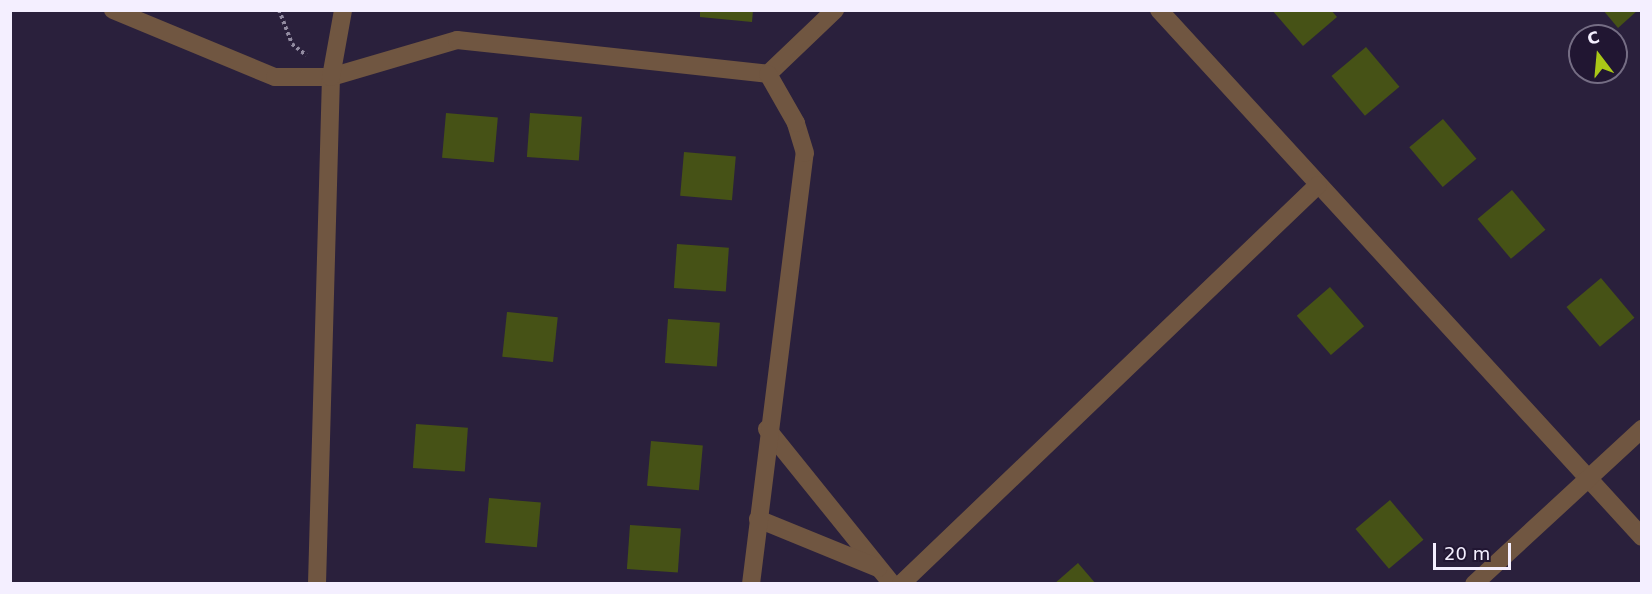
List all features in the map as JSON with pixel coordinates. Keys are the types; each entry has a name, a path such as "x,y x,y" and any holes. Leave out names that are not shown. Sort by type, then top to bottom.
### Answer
{"street":[{"path":"113,10 275,76 331,77 458,40 768,74 835,10"},
{"path":"317,584 331,77 343,10"},
{"path":"1159,10 1641,537"},
{"path":"751,584 767,429 805,153 796,123 768,74"},
{"path":"902,584 1318,185"},
{"path":"767,429 892,584"},
{"path":"1474,584 1585,478 1641,429"},
{"path":"758,519 878,568"}],"path":[{"path":"279,10 292,44 331,77"}],"building":[{"path":"700,10 753,10 752,22 700,17"},
{"path":"1272,10 1331,10 1337,17 1303,46"},
{"path":"1603,10 1638,10 1622,24 1615,24"},
{"path":"1366,47 1399,87 1365,116 1332,76"},
{"path":"446,113 498,118 494,162 442,158"},
{"path":"530,113 582,117 579,161 527,157"},
{"path":"1443,119 1476,159 1443,187 1409,147"},
{"path":"684,152 736,157 732,200 680,196"},
{"path":"1512,190 1545,230 1511,259 1478,219"},
{"path":"677,244 729,248 726,292 674,288"},
{"path":"1601,278 1634,318 1600,347 1567,307"},
{"path":"1330,287 1364,326 1331,355 1297,316"},
{"path":"507,312 558,317 553,362 502,357"},
{"path":"668,319 720,323 717,367 665,363"},
{"path":"416,424 468,428 465,472 413,468"},
{"path":"651,441 703,446 699,490 647,486"},
{"path":"489,498 541,503 537,547 485,543"},
{"path":"1390,500 1423,540 1389,569 1356,529"},
{"path":"630,525 681,529 678,572 627,569"},
{"path":"1078,563 1096,584 1054,584"}]}
